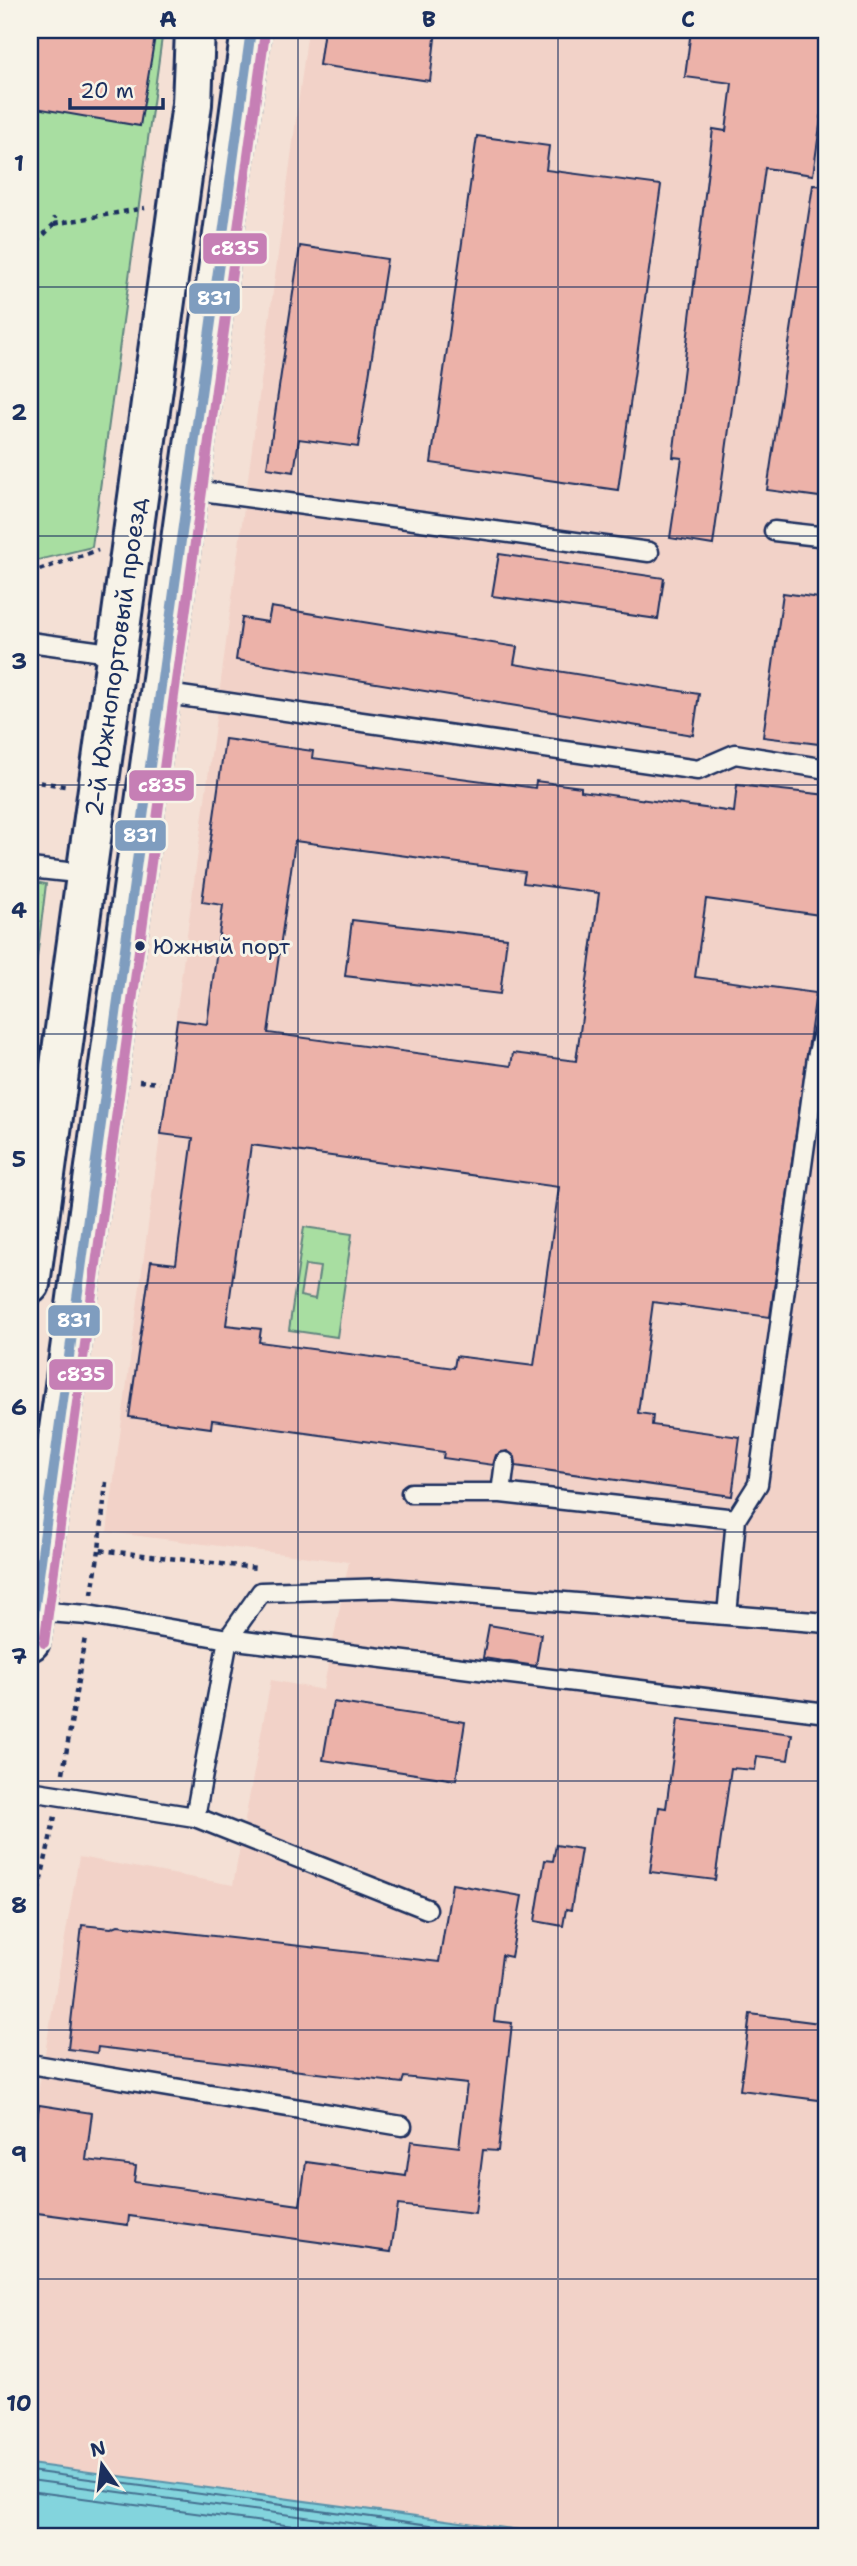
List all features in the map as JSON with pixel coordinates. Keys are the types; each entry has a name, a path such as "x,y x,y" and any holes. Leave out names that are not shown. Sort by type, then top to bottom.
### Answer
{"main road":[{"name":"2-й Южнопортовый проезд","path":"30,1284 192,104 195,30"},
{"name":"2-й Южнопортовый проезд","path":"32,1626 251,30"}],"lane":[{"path":"187,489 649,552"},
{"path":"774,531 827,537"},
{"path":"30,642 117,654"},
{"path":"160,693 698,771 736,754 827,769"},
{"path":"30,868 86,874"},
{"path":"727,1615 737,1519 758,1484 817,1057 827,1017"},
{"path":"501,1493 505,1462"},
{"path":"411,1493 501,1493 737,1519"},
{"path":"195,1817 228,1639 261,1592 389,1588 827,1623"},
{"path":"32,1626 88,1615 228,1639 827,1713"},
{"path":"30,1791 195,1817 427,1909"},
{"path":"30,2064 402,2126"}],"path":[{"path":"54,224 146,208"},
{"path":"30,249 54,224 55,217"},
{"path":"30,573 99,549"},
{"path":"30,781 66,786"},
{"path":"139,1080 159,1083"},
{"path":"95,1572 106,1482"},
{"path":"99,1550 262,1569 261,1592"},
{"path":"66,1753 82,1656"},
{"path":"30,1929 52,1829"}],"shaded area":[{"path":"308,30 827,30 827,2536 564,2536 30,2464 30,2139 79,1857 233,1885 271,1680 323,1690 349,1562 107,1532"}],"green space":[{"path":"124,30 163,30 92,547 30,562 30,120 35,121 44,64 115,80"},
{"path":"30,881 46,884 31,1007 30,1006"},
{"path":"304,1227 352,1234 337,1337 289,1330","holes":["305,1265 320,1267 315,1299 300,1296"]}],"water":[{"path":"30,2464 564,2536 30,2536"}],"building":[{"path":"30,30 156,30 140,126 30,107"},
{"path":"324,30 436,30 430,81 319,65"},
{"path":"691,30 827,30 827,76 813,175 765,168 713,545 670,538 682,458 673,457 713,129 726,131 732,83 685,77"},
{"path":"477,136 549,146 546,170 661,185 618,490 431,463"},
{"path":"813,185 827,186 827,498 767,490"},
{"path":"300,246 387,259 358,447 299,439 294,472 267,468"},
{"path":"499,554 664,578 658,619 492,596"},
{"path":"783,593 827,599 827,745 763,737"},
{"path":"271,607 517,647 514,664 699,694 693,735 236,660 242,618 268,622"},
{"path":"225,739 313,751 312,758 535,788 536,781 581,787 581,791 734,812 737,785 827,795 827,916 706,899 695,977 816,993 770,1317 653,1302 638,1413 653,1415 652,1425 740,1437 732,1496 516,1466 515,1457 507,1451 496,1455 493,1465 443,1458 444,1452 212,1420 211,1428 129,1417 151,1261 176,1264 193,1138 161,1134 177,1020 207,1024 223,905 202,902","holes":["295,841 525,872 523,883 599,893 576,1061 513,1053 511,1066 268,1033","251,1145 559,1187 534,1366 456,1356 454,1368 259,1342 261,1329 226,1325"]},
{"path":"352,920 507,938 500,994 345,976"},
{"path":"489,1625 541,1634 536,1666 483,1658"},
{"path":"333,1702 465,1722 456,1780 323,1760"},
{"path":"678,1719 792,1734 788,1760 757,1756 755,1770 731,1768 715,1880 650,1872 659,1807 666,1808"},
{"path":"556,1845 581,1849 571,1910 566,1909 563,1926 535,1921 545,1860 553,1861"},
{"path":"452,1884 522,1896 511,1957 502,1955 494,2021 512,2023 498,2151 483,2150 475,2214 398,2205 391,2252 129,2216 128,2225 30,2212 30,2168 39,2105 92,2113 86,2160 136,2166 134,2182 300,2205 306,2162 406,2176 411,2141 459,2147 467,2084 404,2077 402,2083 98,2047 97,2053 68,2049 82,1925 111,1928 118,1925 439,1962"},
{"path":"750,2014 827,2024 827,2101 740,2090"}],"transit line":[{"name":"831","path":"30,1641 251,30"},
{"name":"с835","path":"44,1643 265,32"}],"place":[{"name":"Южный порт","path":"140,946"}]}
